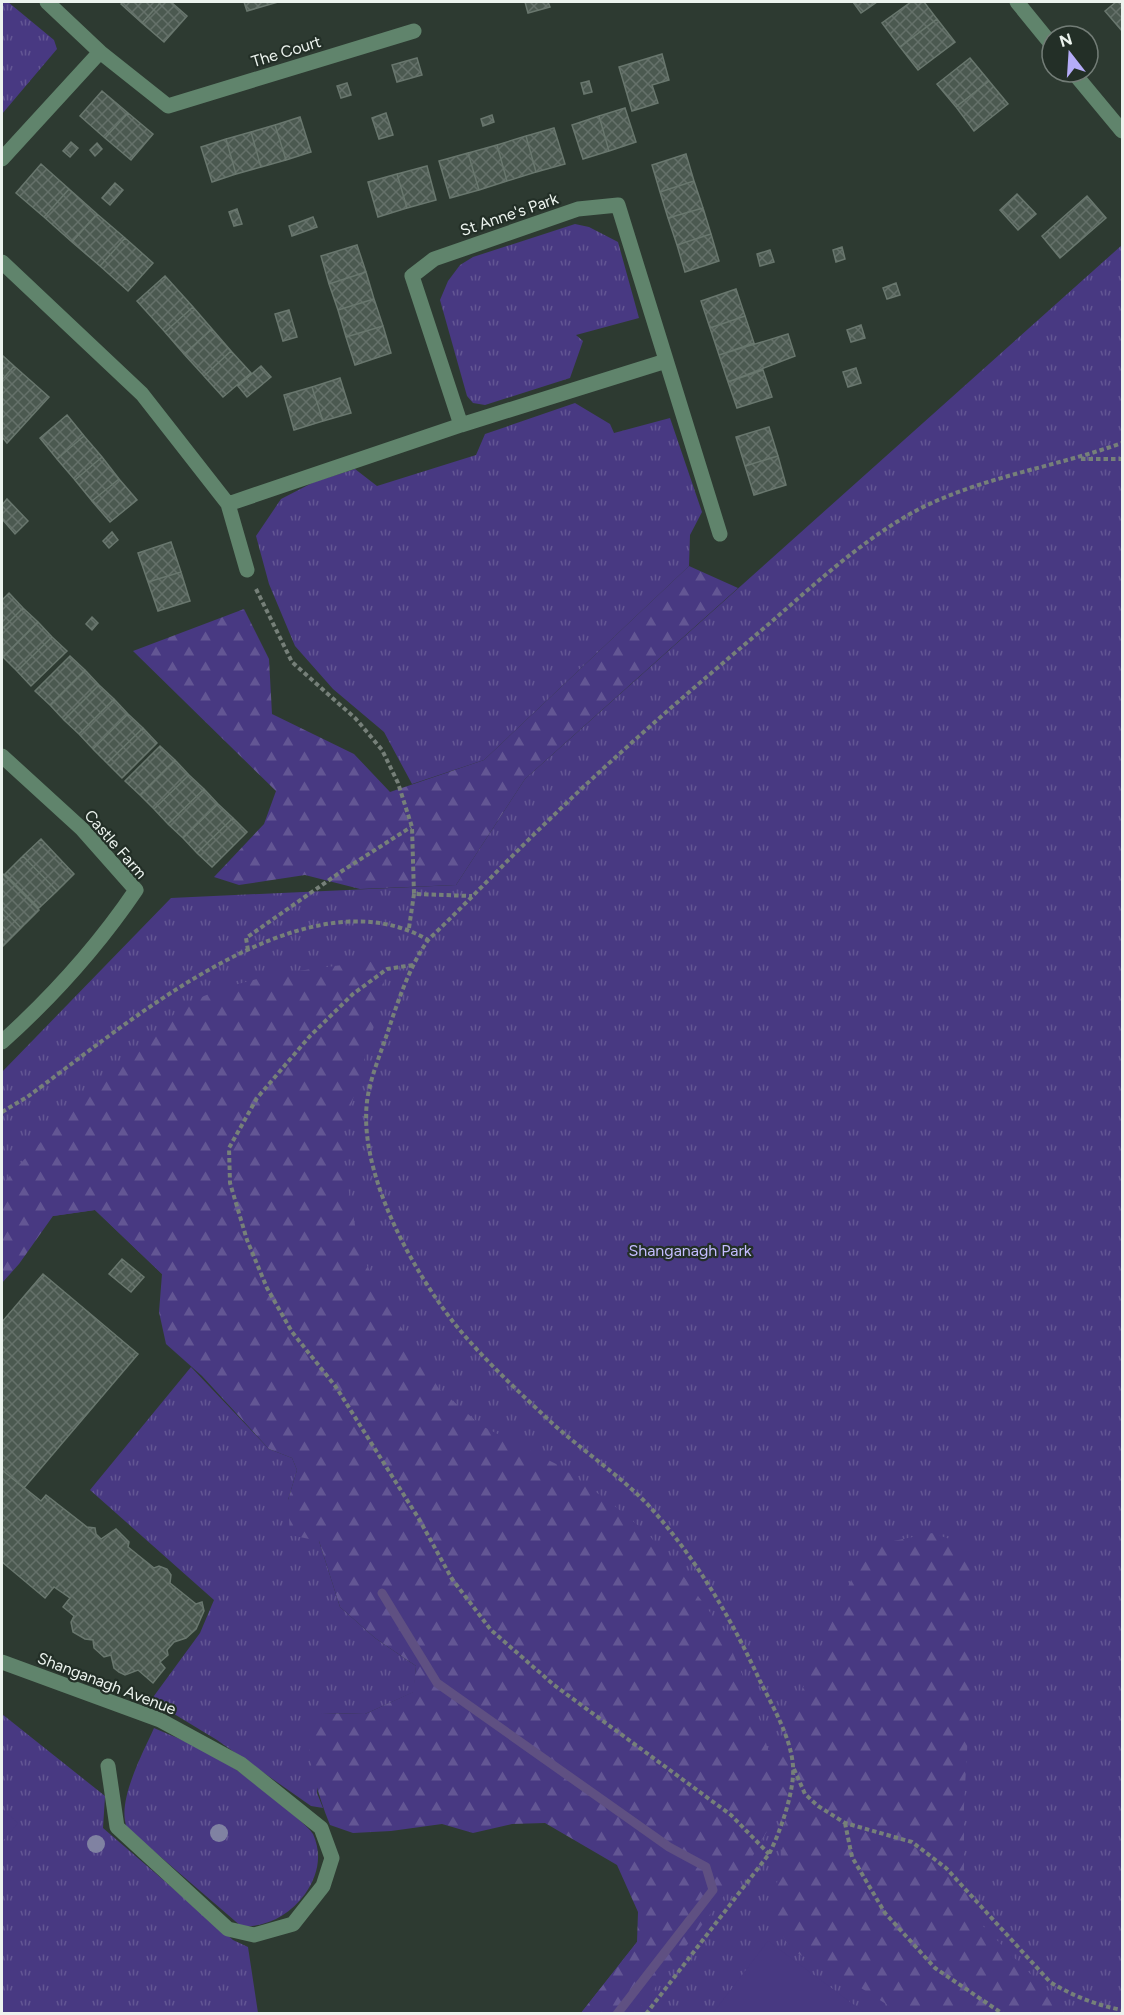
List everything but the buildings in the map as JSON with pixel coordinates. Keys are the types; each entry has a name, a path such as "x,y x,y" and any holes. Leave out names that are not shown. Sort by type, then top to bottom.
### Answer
{"street":[{"path":"2,159 100,52 47,2"},
{"path":"1017,2 1040,30"},
{"name":"The Court","path":"100,52 168,106 414,31"},
{"path":"1083,84 1122,131"},
{"name":"St Anne's Park","path":"461,425 412,276 434,259 578,209 618,205 720,534"},
{"path":"2,262 142,394 228,504 247,570"},
{"path":"228,504 461,425 666,361"},
{"name":"Castle Farm","path":"2,756 82,829 136,890 113,924 42,1006 2,1042"},
{"name":"Shanganagh Avenue","path":"2,1662 160,1720 241,1764 321,1828 332,1858 323,1886 293,1924 254,1935 228,1929 117,1827 108,1766"}],"path":[{"path":"1122,443 1077,459 1025,469 968,486 920,509 865,542 686,694 554,815 428,940 414,964 395,1011 368,1096 366,1128 379,1192 396,1231 454,1322 553,1424 628,1485 678,1541 712,1587 754,1668 791,1752 794,1769 806,1794 818,1806 845,1823 912,1842 946,1868 1050,1982 1071,1994 1103,2006 1122,2010"},
{"path":"1077,459 1122,459"},
{"path":"247,570 292,662 356,718 382,750 398,783 412,827 414,894 409,928"},
{"path":"248,950 246,938 342,871 412,827"},
{"path":"414,894 474,896"},
{"path":"2,1112 27,1097 195,978 248,950 308,927 337,921 409,928 428,940"},
{"path":"414,964 387,969 352,994 309,1036 257,1098 229,1148 230,1183 247,1240 267,1288 292,1332 336,1387 419,1519 452,1579 491,1630 554,1685 731,1815 769,1854"},
{"path":"646,2013 769,1854 781,1831 794,1769"},
{"path":"845,1823 852,1857 885,1913 935,1968 1003,2013"}],"green space":[{"path":"2,2 8,2 54,40 57,49 2,114"},
{"path":"575,224 589,227 618,242 639,318 576,335 583,341 570,378 485,405 473,403 467,396 440,300 448,281 460,265 473,257"},
{"name":"Shanganagh Park","path":"1122,245 1122,2013 581,2013 637,1942 697,1852 162,1274 95,1210 53,1216 2,1211 2,1072 171,898 456,885 525,779"},
{"path":"575,403 610,424 614,433 670,418 702,512 690,535 689,566 484,760 412,784 384,732 333,689 295,646 269,584 256,536 281,499 314,482 355,469 377,486 476,455 485,434"},
{"path":"689,566 738,588 525,779 456,885 360,889 305,875 239,885 214,877 264,824 276,791 133,651 244,609 269,659 272,714 354,754 390,792 484,760"},
{"path":"377,961 385,988 344,1130 344,1166 360,1252 388,1306 439,1389 482,1426 558,1465 611,1503 647,1533 682,1574 712,1615 732,1651 756,1707 768,1750 783,1756 799,1697 826,1635 852,1578 879,1544 932,1533 970,1546 971,1679 964,1805 964,1869 973,1916 1069,2013 900,2013 847,1979 791,1950 772,1916 787,1817 774,1819 750,1861 636,2013 581,2013 637,1942 638,1912 617,1865 545,1823 512,1824 473,1833 442,1824 391,1831 353,1833 330,1825 315,1779 307,1730 322,1713 365,1714 413,1692 416,1666 375,1638 340,1607 319,1541 290,1535 288,1500 297,1470 292,1458 269,1449 202,1376 166,1344 159,1312 162,1274 95,1210 53,1216 19,1264 2,1283 2,1185 42,1141 156,1030 192,1002 225,988 267,977"},
{"path":"191,1367 269,1449 292,1458 297,1470 288,1500 319,1541 340,1607 375,1638 416,1666 414,1692 365,1714 322,1713 317,1793 323,1808 311,1806 217,1740 151,1700 200,1633 214,1600 90,1490"},
{"path":"2,1714 105,1796 103,1828 233,1940 248,1947 258,2013 2,2013"},
{"path":"154,1728 221,1759 283,1806 313,1834 318,1858 313,1881 299,1902 285,1914 261,1925 242,1927 127,1828 125,1805 128,1792"},
{"path":"2,1809 18,1823 2,1842"},
{"path":"768,1941 865,2013 713,2013"}],"waterway":[{"path":"382,1593 437,1683 669,1847 706,1867 713,1890 617,2014"}]}
